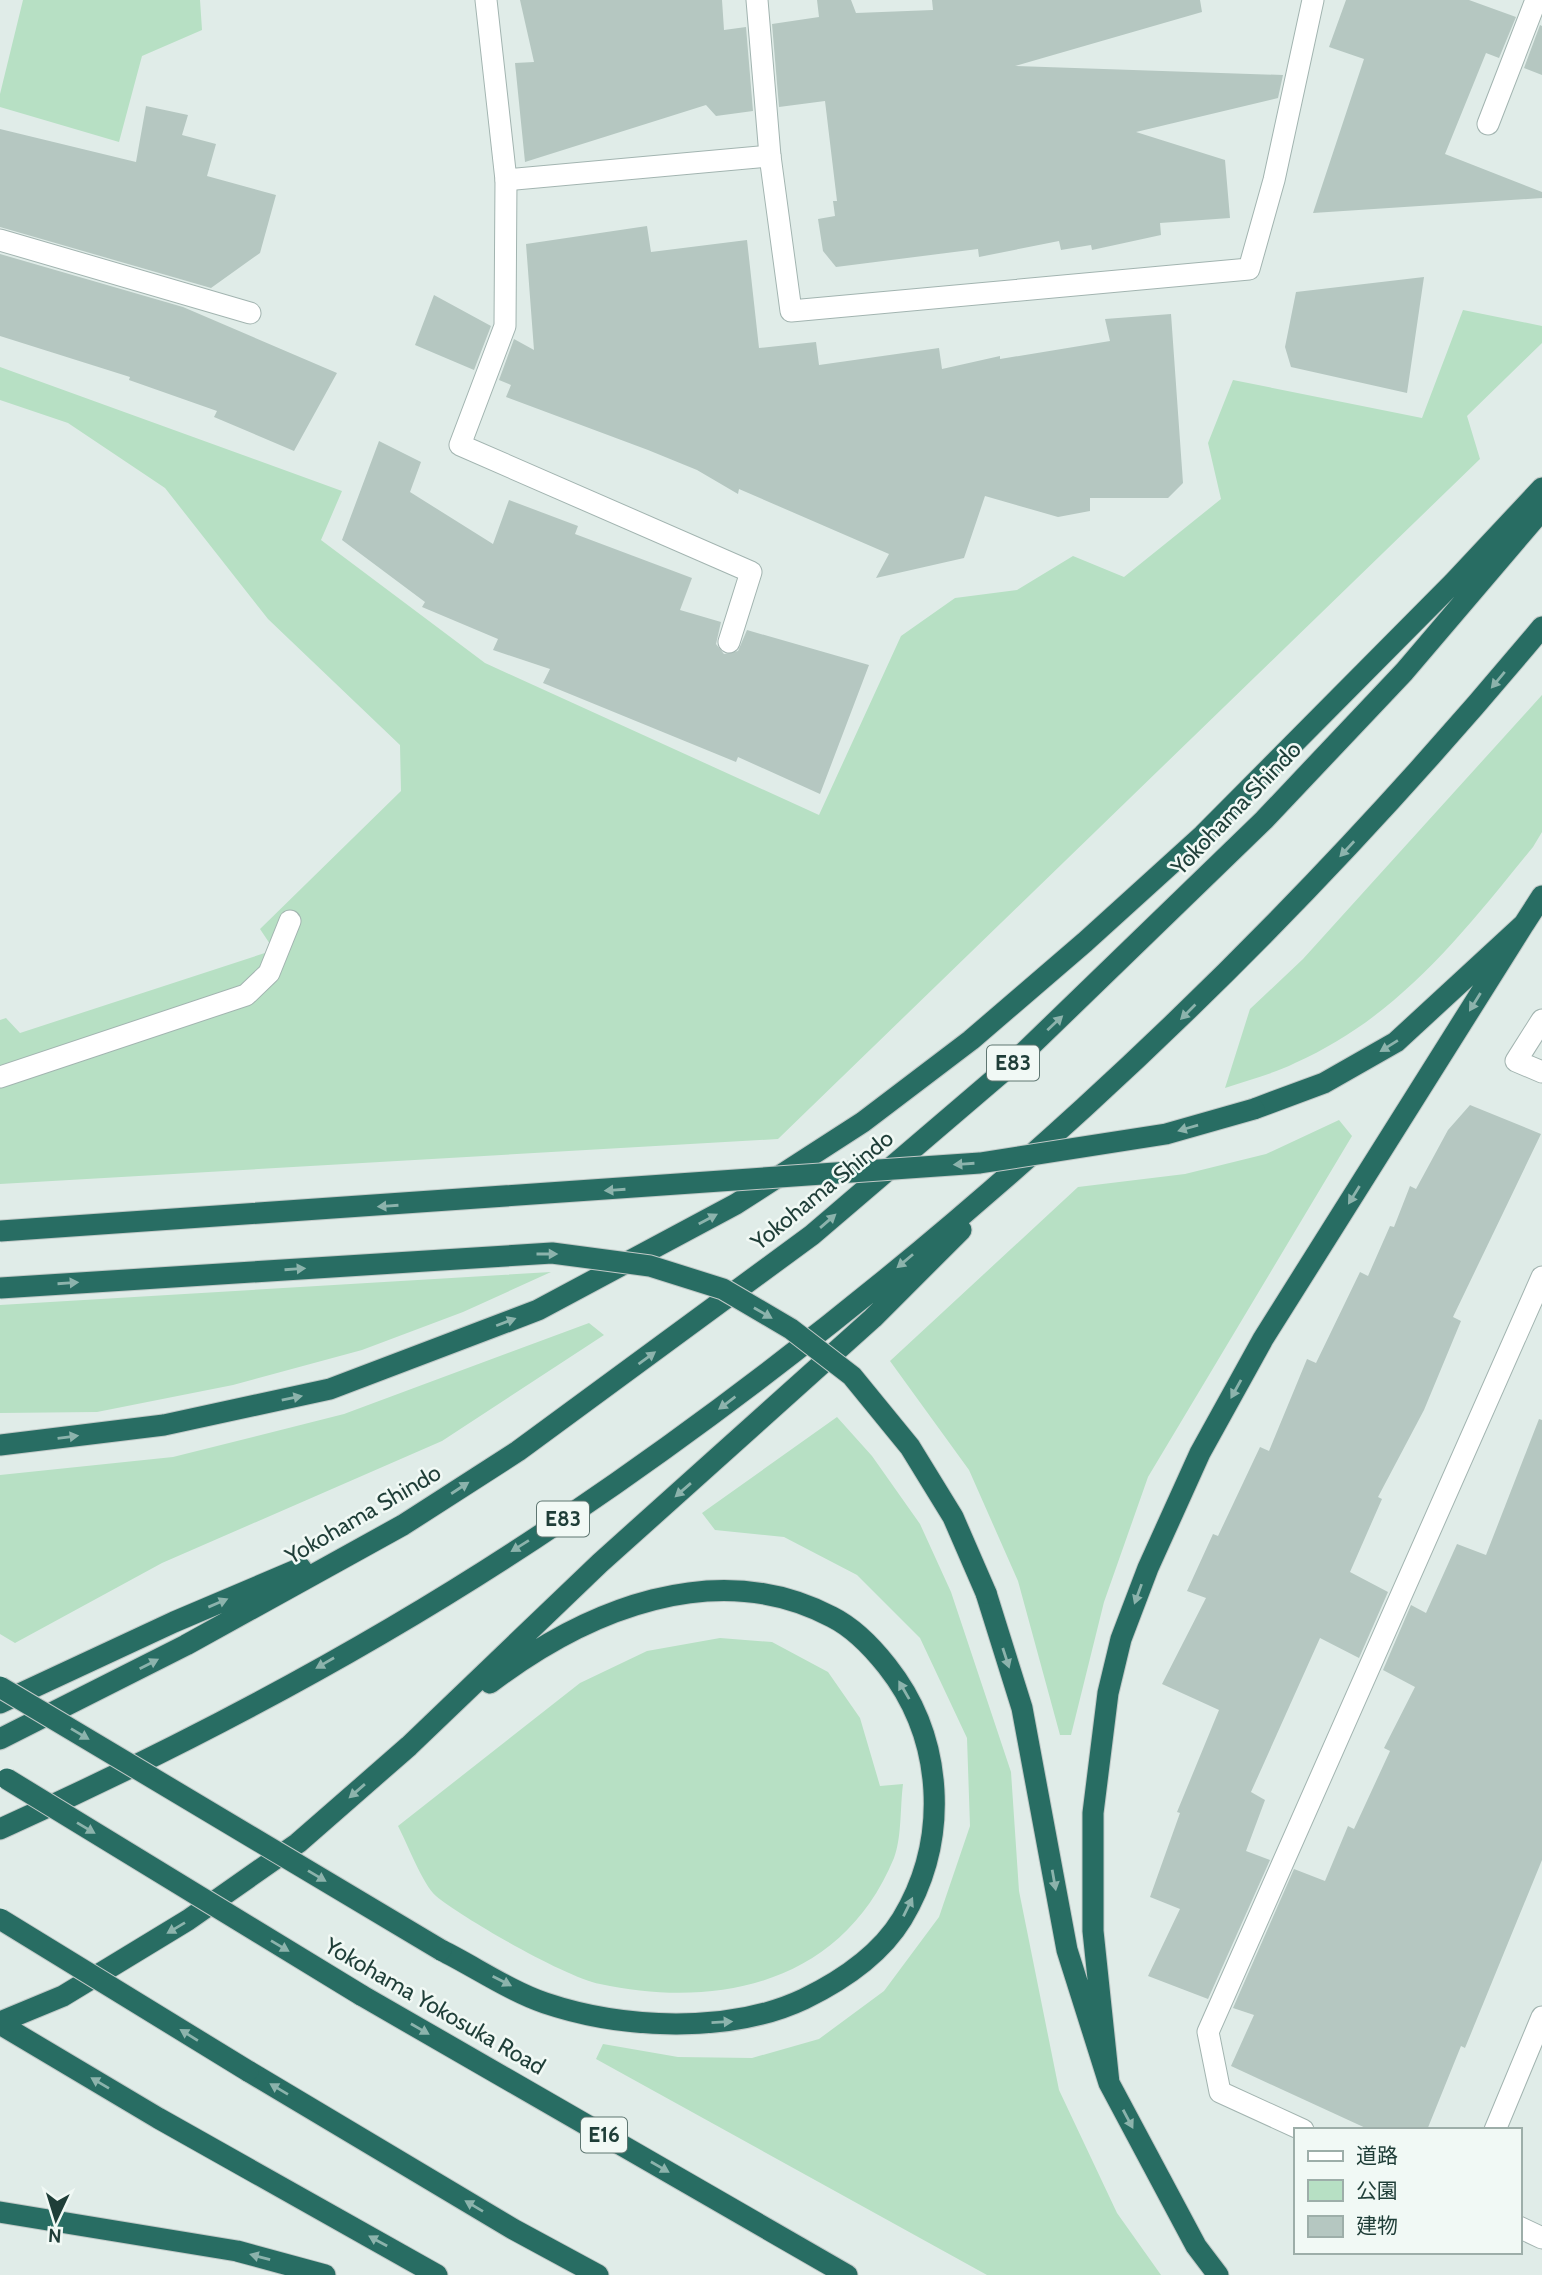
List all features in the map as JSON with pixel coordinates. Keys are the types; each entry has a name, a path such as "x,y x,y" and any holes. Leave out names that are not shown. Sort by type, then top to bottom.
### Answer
{"highway":[{"path":"0,1445 164,1425 330,1390 538,1310 736,1204 863,1122 971,1040 1085,942 1203,835 1453,583 1542,488"},
{"name":"Yokohama Shindo","path":"0,1739 186,1646 403,1525 518,1451 812,1235 1012,1064 1117,965 1273,810 1404,672 1542,510"},
{"name":"E83","path":"0,1829 228,1719 411,1614 561,1521 724,1405 852,1306 1069,1122 1174,1026 1299,900 1452,735 1542,627"},
{"path":"1109,2083 1093,1931 1093,1813 1108,1693 1121,1639 1147,1568 1200,1453 1264,1339 1542,896"},
{"path":"0,1231 980,1163 1166,1134 1254,1109 1324,1083 1396,1042 1524,924"},
{"path":"0,2023 63,1996 188,1920 298,1843 409,1746 600,1563 873,1318 1069,1122"},
{"path":"0,1288 552,1253 650,1266 723,1289 791,1328 852,1376 910,1447 946,1506 986,1593 1022,1707 1067,1950 1109,2083 1196,2246 1218,2275"},
{"path":"0,1703 174,1622 403,1525"},
{"path":"0,1687 441,1950 545,2003 613,2017 678,2024 733,2022 782,2009 829,1987 868,1959 902,1920 925,1871 935,1821 933,1771 921,1724 902,1685 872,1647 835,1618 793,1600 752,1592 706,1590 670,1595 630,1605 593,1620 510,1668 409,1746"},
{"name":"Yokohama Yokosuka Road","path":"0,1776 361,1995 847,2275"},
{"path":"0,1919 586,2275"},
{"path":"0,2023 158,2118 437,2275"},
{"path":"0,2212 237,2251 325,2275"},
{"path":"513,2229 598,2275"}],"street":[{"path":"486,0 506,180 505,326 460,445 751,572 729,642"},
{"path":"757,0 770,156 791,310 1250,269 1274,180 1313,0"},
{"path":"1488,124 1536,0"},
{"path":"506,180 770,156"},
{"path":"0,240 250,313"},
{"path":"0,1077 246,995 269,974 290,921"},
{"path":"1542,1020 1516,1061 1542,1072"},
{"path":"1299,2128 1220,2092 1208,2032 1542,1277"},
{"path":"1496,2128 1542,2017"},
{"path":"1521,2228 1542,2238"}],"green space":[{"path":"23,0 200,0 202,30 142,56 119,142 0,107 0,94"},
{"path":"1463,310 1542,326 1542,343 1467,416 1480,459 778,1139 0,1184 0,1020 6,1018 20,1033 274,950 260,929 401,791 400,745 268,619 165,488 68,423 0,400 0,367 342,491 321,540 485,663 819,815 901,636 955,598 1017,590 1073,556 1124,577 1221,499 1208,443 1233,380 1422,418"},
{"path":"1542,695 1542,832 1533,847 1454,941 1398,997 1332,1044 1269,1074 1225,1088 1250,1009 1303,959"},
{"path":"1339,1120 1352,1136 1148,1477 1104,1602 1071,1735 1060,1735 1018,1581 969,1470 890,1361 1078,1187 1185,1174 1266,1154"},
{"path":"551,1272 463,1312 362,1350 233,1385 97,1412 0,1413 0,1305"},
{"path":"589,1323 604,1335 442,1441 162,1563 15,1643 0,1634 0,1475 173,1457 344,1414"},
{"path":"837,1417 872,1456 920,1524 951,1592 1011,1772 1019,1891 1059,2090 1117,2213 1161,2275 987,2275 596,2059 603,2044 678,2057 752,2058 819,2039 884,1991 939,1917 970,1826 967,1738 920,1638 857,1575 784,1537 715,1530 702,1513"},
{"path":"720,1638 772,1642 828,1672 860,1718 880,1786 903,1784 900,1831 894,1858 872,1900 843,1934 810,1959 773,1977 732,1988 689,1993 645,1991 600,1984 564,1971 491,1932 431,1891 398,1826 580,1683 647,1651"}],"building":[{"path":"520,0 722,0 724,30 746,27 753,111 716,116 706,105 525,162 515,63 534,62"},
{"path":"817,0 851,0 856,13 933,10 932,0 1200,0 1202,12 1015,66 1283,75 1278,98 1136,132 1225,160 1230,218 1160,223 1161,235 1092,250 1091,245 1061,250 1059,241 979,257 978,249 836,267 823,251 818,219 835,216 833,201 837,201 825,101 779,107 772,24 819,17"},
{"path":"1346,0 1469,0 1516,17 1499,58 1486,53 1445,154 1542,192 1542,198 1313,213 1364,59 1329,47"},
{"path":"1540,25 1542,26 1542,75 1524,68"},
{"path":"146,106 188,115 182,135 216,144 207,176 276,195 260,253 211,288 0,227 0,129 136,162"},
{"path":"647,226 651,252 747,240 759,348 816,342 819,365 939,348 942,369 1000,356 1000,359 1110,341 1105,319 1171,314 1183,483 1168,498 1090,498 1090,511 1058,517 985,496 964,558 876,578 889,554 739,489 738,494 697,470 506,397 511,385 499,380 514,339 534,350 526,244"},
{"path":"0,254 183,307 337,373 294,451 214,417 217,411 129,380 130,377 0,336"},
{"path":"1424,277 1407,393 1291,367 1285,347 1296,292"},
{"path":"434,295 491,326 474,370 415,345"},
{"path":"379,441 421,462 410,492 493,544 509,500 578,526 575,534 692,578 680,610 721,622 716,644 724,654 738,651 747,630 869,665 820,794 738,757 736,762 543,683 550,669 493,650 498,639 422,607 425,602 342,540"},
{"path":"1470,1105 1541,1134 1453,1317 1461,1321 1424,1410 1378,1497 1382,1499 1350,1572 1388,1592 1359,1658 1320,1638 1251,1792 1265,1800 1246,1851 1270,1860 1208,1999 1148,1976 1180,1909 1150,1897 1180,1813 1177,1812 1219,1710 1162,1684 1206,1598 1187,1591 1213,1534 1218,1536 1260,1447 1269,1451 1307,1359 1316,1363 1360,1272 1368,1276 1390,1226 1394,1227 1410,1186 1416,1189 1448,1130"},
{"path":"1539,1419 1542,1420 1542,1860 1465,2048 1461,2046 1428,2128 1366,2128 1231,2066 1254,2015 1233,2008 1294,1869 1325,1881 1348,1826 1354,1829 1390,1751 1384,1748 1415,1687 1383,1670 1411,1605 1426,1613 1457,1544 1486,1555"}]}
